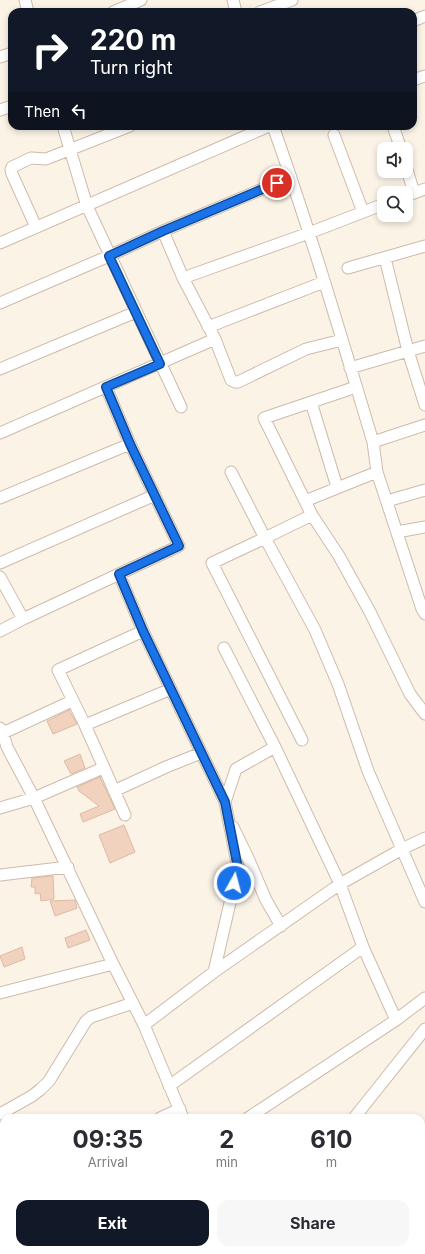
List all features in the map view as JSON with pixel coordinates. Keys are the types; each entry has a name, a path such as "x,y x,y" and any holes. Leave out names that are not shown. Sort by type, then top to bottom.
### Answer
{"street":[{"path":"122,8 141,0"},
{"path":"271,8 292,0"},
{"path":"64,130 86,206 181,408"},
{"path":"36,227 11,170 15,165 31,158 46,159 120,130"},
{"path":"0,243 259,130"},
{"path":"274,130 309,232 373,442 377,472 424,610"},
{"path":"395,130 399,142"},
{"path":"334,135 363,212"},
{"path":"0,303 163,231 291,177"},
{"path":"410,178 415,193"},
{"path":"184,278 377,207"},
{"path":"163,231 214,340 230,380 238,382 306,349 342,340"},
{"path":"348,268 425,246"},
{"path":"386,258 408,351 425,405"},
{"path":"208,327 324,282"},
{"path":"0,369 136,312"},
{"path":"0,433 214,340"},
{"path":"350,368 425,346"},
{"path":"0,631 179,546 130,444 106,387"},
{"path":"356,387 264,418 312,515 339,556 370,612 410,694 425,714"},
{"path":"311,402 337,487"},
{"path":"373,442 425,425"},
{"path":"0,498 130,444"},
{"path":"231,472 315,630 338,684 368,771 425,902"},
{"path":"305,501 377,472"},
{"path":"387,502 425,490"},
{"path":"0,563 155,496"},
{"path":"302,740 212,563 312,515"},
{"path":"397,532 425,527"},
{"path":"119,574 143,631 225,802 238,868 214,972"},
{"path":"0,577 23,619"},
{"path":"125,815 85,725 72,702 58,670 143,631"},
{"path":"224,648 274,747 340,884 363,947 396,1020"},
{"path":"85,725 171,689"},
{"path":"72,702 1,731 3,748 34,798 113,964 144,1025 181,1114"},
{"path":"225,802 236,769 274,747"},
{"path":"114,792 166,767 201,753"},
{"path":"0,808 34,798 103,768"},
{"path":"228,817 243,845 266,900 280,926"},
{"path":"144,1025 214,972 340,884 402,849 425,838"},
{"path":"0,875 68,868"},
{"path":"169,1086 363,947"},
{"path":"0,993 113,964"},
{"path":"256,1114 396,1020 425,998"},
{"path":"0,1114 41,1089 49,1081 86,1021 91,1017 133,1003"},
{"path":"357,1114 425,1029"}],"building":[{"path":"69,710 77,724 53,734 47,721"},
{"path":"80,754 85,768 71,774 64,761"},
{"path":"100,777 115,809 83,822 80,814 99,806 79,791 77,787"},
{"path":"124,825 135,852 110,863 99,835"},
{"path":"53,876 54,899 41,901 40,893 35,894 35,887 31,887 32,878"},
{"path":"75,900 77,908 55,916 50,901"},
{"path":"86,930 90,940 68,948 65,938"},
{"path":"22,947 25,959 4,967 0,956"}],"route":[{"path":"234,883 238,868 225,802 143,631 119,574 179,546 130,444 106,387 160,364 109,256 163,231 277,183"}]}
